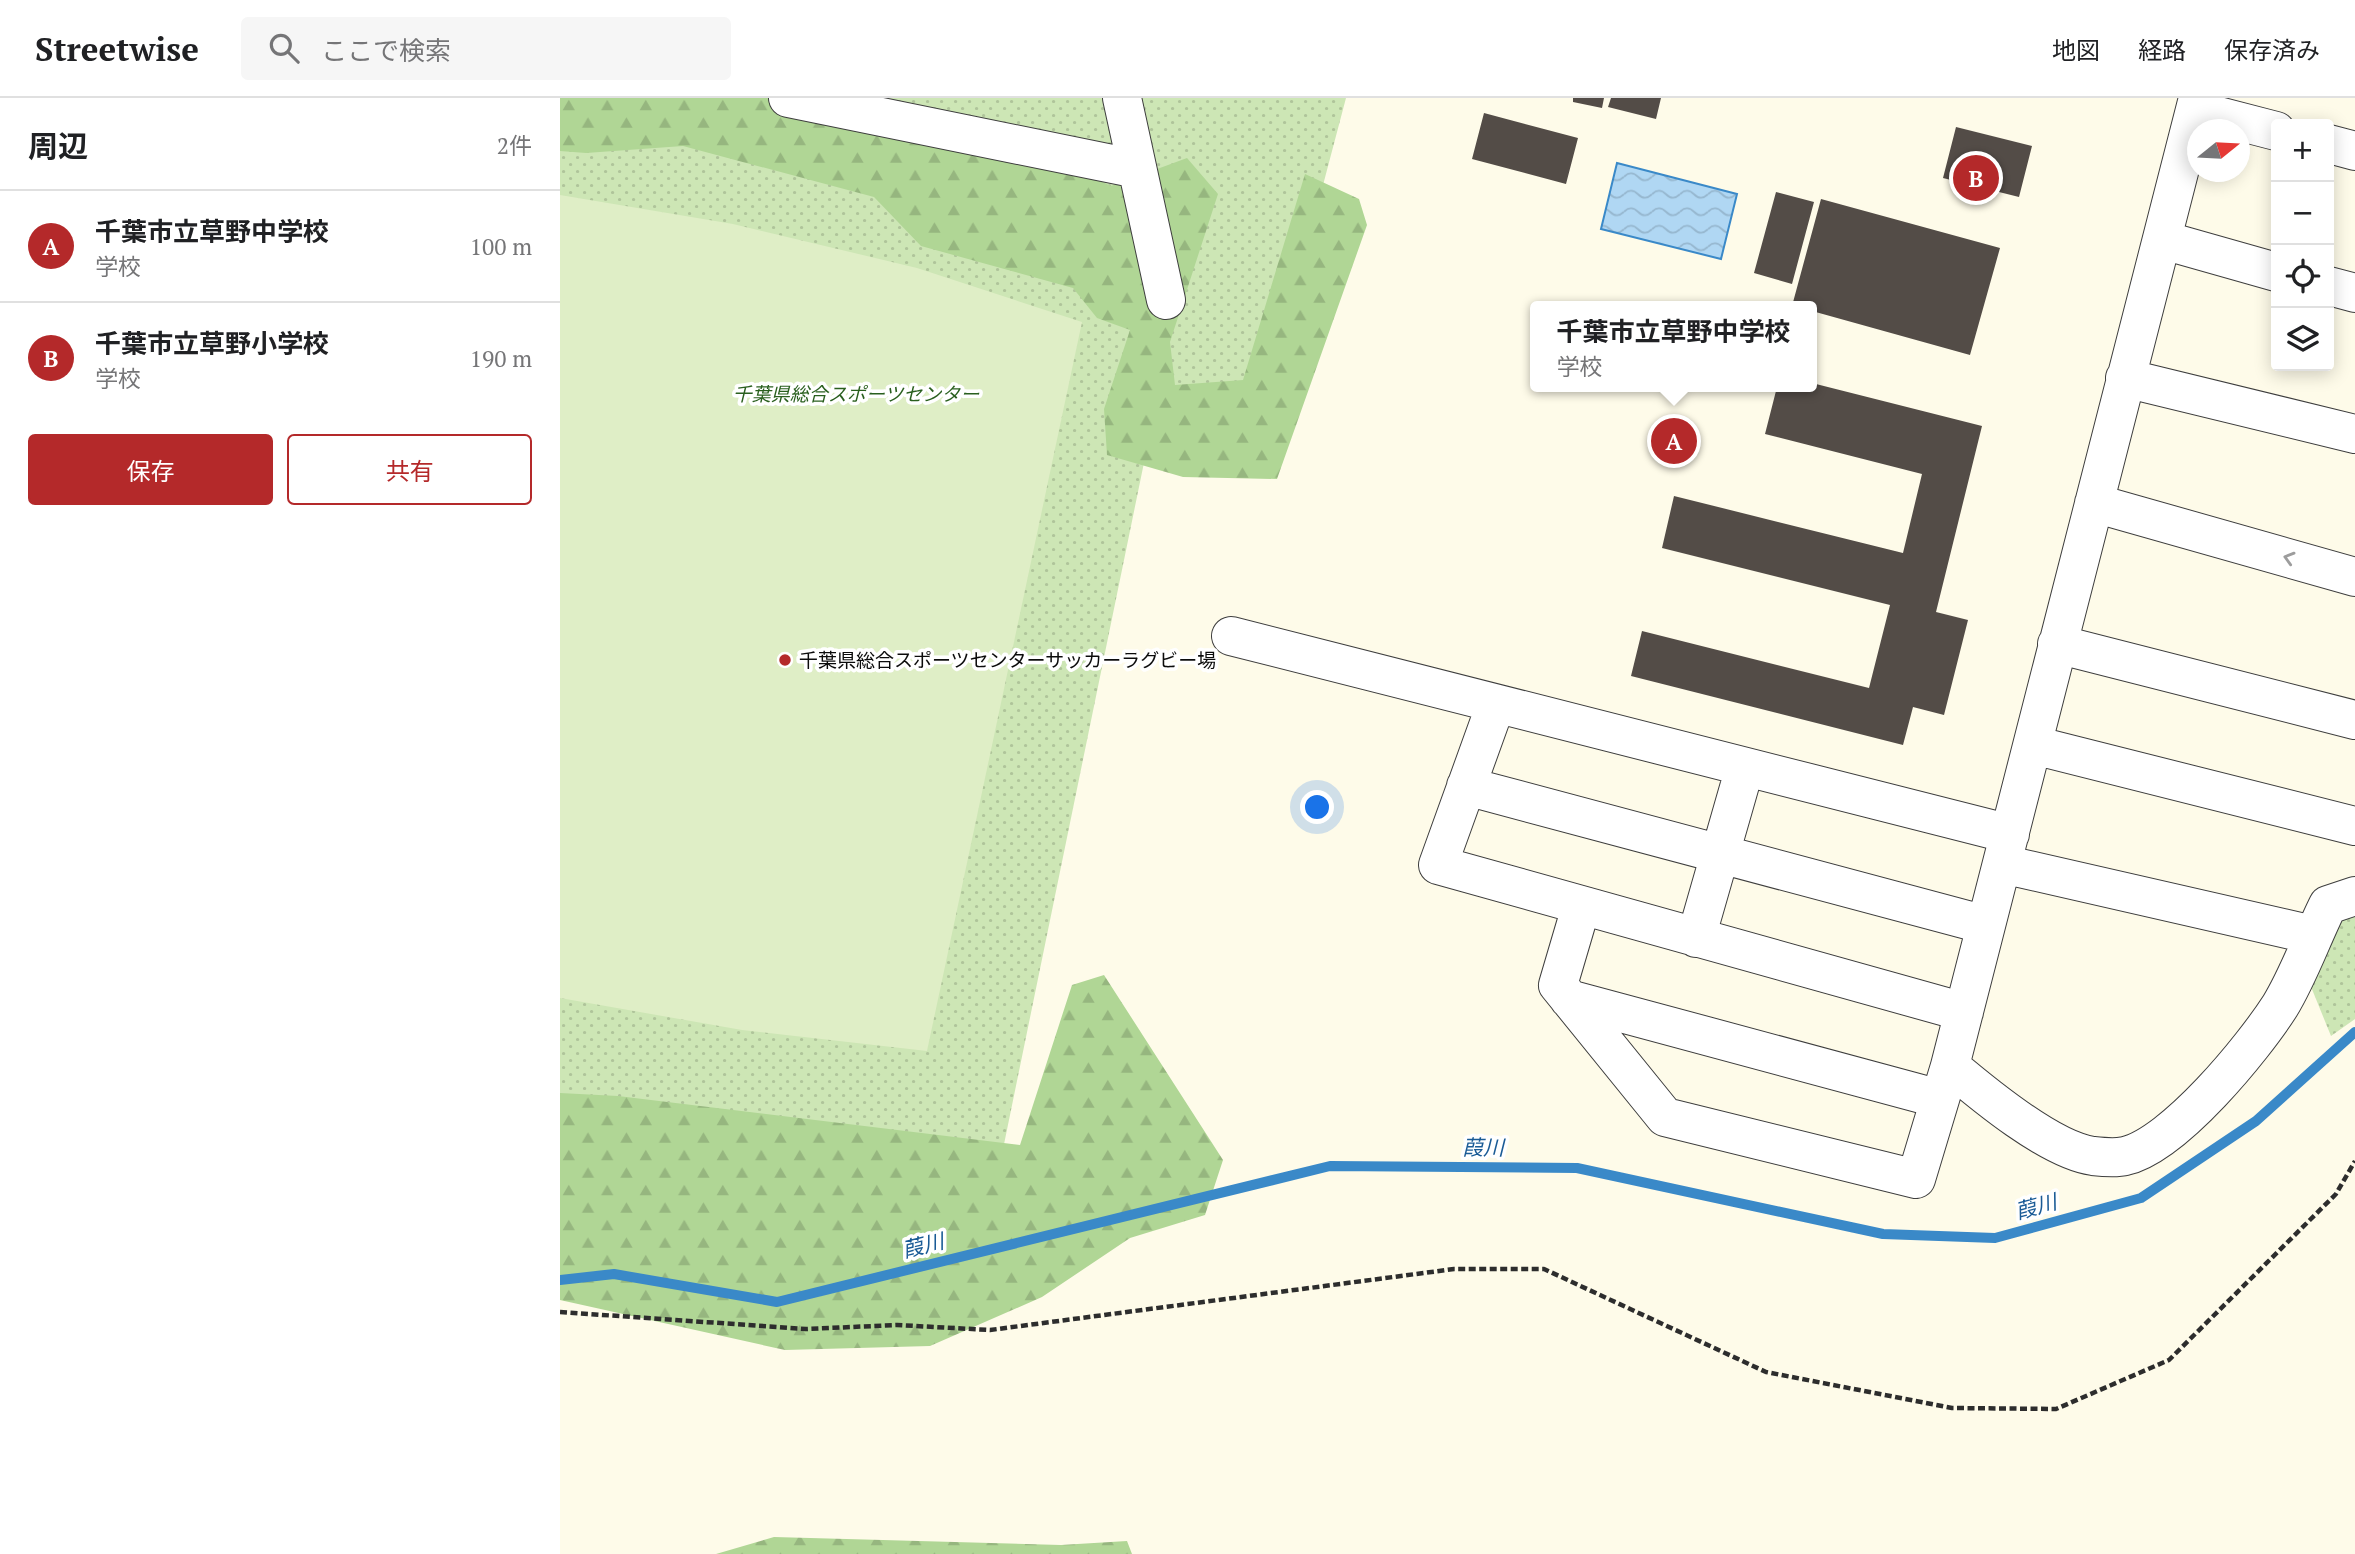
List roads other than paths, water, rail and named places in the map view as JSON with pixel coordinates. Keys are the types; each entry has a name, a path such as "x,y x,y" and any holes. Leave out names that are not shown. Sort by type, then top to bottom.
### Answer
{"street":[{"path":"788,98 1137,169"},
{"path":"1122,98 1166,300"},
{"path":"1581,907 1558,985 1665,1117 1916,1179 1964,1012 2196,104 2271,129"},
{"path":"2334,145 2355,151"},
{"path":"2162,240 2271,271"},
{"path":"2334,287 2355,293"},
{"path":"2125,378 2355,434"},
{"path":"2094,503 2355,577"},
{"path":"1231,636 1745,767 2006,849 2313,935"},
{"path":"2057,643 2355,720"},
{"path":"1496,704 1438,865 1964,1012"},
{"path":"2033,745 2355,827"},
{"path":"1696,938 1745,767"},
{"path":"1466,786 1986,925"},
{"path":"1569,999 1945,1082 1989,1100 2053,1140 2092,1156 2125,1156 2185,1120 2210,1094 2280,1005 2328,905 2355,896"}],"water":[{"path":"1617,163 1737,194 1721,259 1601,229"}],"waterway":[{"name":"葭川","path":"560,1280 614,1274 777,1302 1330,1166 1577,1168 1883,1234 1995,1238 2141,1198 2256,1121 2355,1032"}],"place":[{"name":"千葉市立草野小学校","path":"1976,178"},
{"name":"千葉市立草野中学校","path":"1674,441"},
{"name":"千葉県総合スポーツセンターサッカーラグビー場","path":"785,660"}],"park label":[{"name":"千葉県総合スポーツセンター","path":"856,394"}]}
